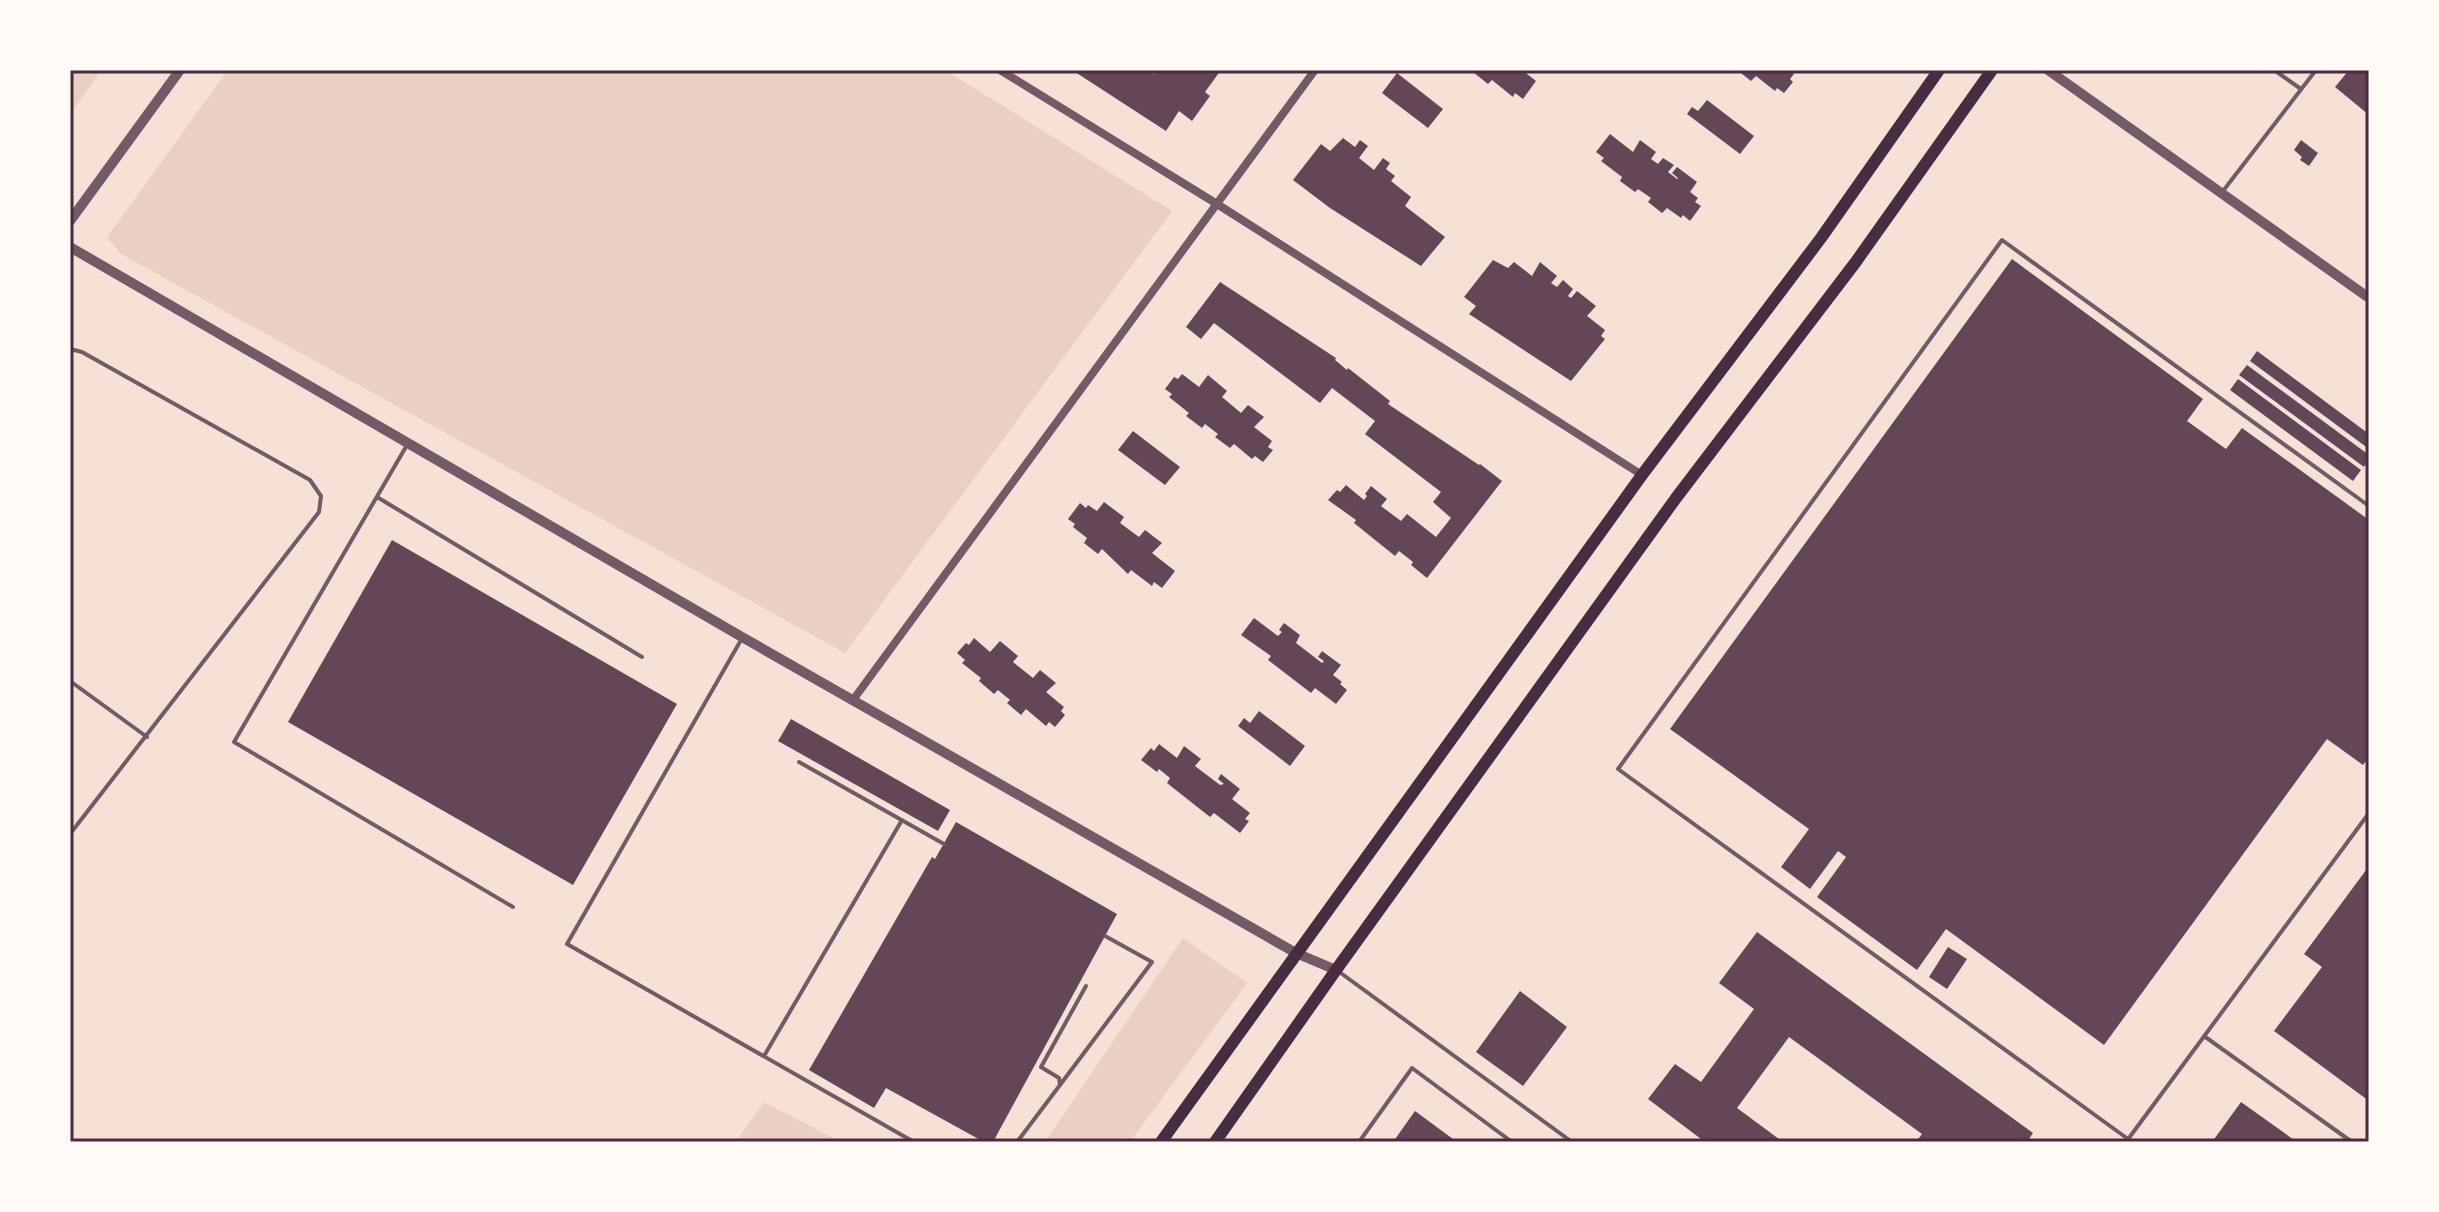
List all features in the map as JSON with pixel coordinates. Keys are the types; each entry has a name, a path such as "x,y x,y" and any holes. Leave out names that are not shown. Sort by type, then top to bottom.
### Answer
{"main road":[{"path":"1161,1142 1642,475 1821,238 1939,70"},
{"path":"1215,1142 1676,498 1855,263 1992,70"}],"street":[{"path":"70,221 180,70"},
{"path":"1000,70 1217,204 1642,475"},
{"path":"853,700 1315,70"},
{"path":"2048,70 2369,298"},
{"path":"70,247 742,637 1296,953 1336,970"}],"lane":[{"path":"2274,70 2301,89"},
{"path":"2221,193 2316,70"},
{"path":"2369,506 2002,240 1618,769 2127,1141 2369,813"},
{"path":"70,349 82,352 310,480 321,496 319,512 70,834"},
{"path":"408,443 234,742 513,907"},
{"path":"377,497 642,657"},
{"path":"742,637 567,944 914,1142"},
{"path":"70,681 147,737"},
{"path":"799,762 944,844"},
{"path":"764,1056 902,820"},
{"path":"1017,1142 1152,962 1105,936"},
{"path":"1336,970 1572,1142"},
{"path":"1060,1085 1059,1078 1041,1067 1086,986"},
{"path":"2204,1036 2352,1142"},
{"path":"1359,1142 1412,1068 1512,1142"}],"shaded area":[{"path":"70,70 101,70 70,115"},
{"path":"228,70 945,70 1172,211 845,653 121,254 107,237"},
{"path":"1183,938 1247,983 1130,1142 1045,1142"},
{"path":"764,1102 841,1142 736,1142"}],"building":[{"path":"1072,70 1148,70 1154,74 1157,70 1221,70 1205,92 1210,96 1192,121 1179,111 1166,131"},
{"path":"1522,70 1536,81 1523,99 1515,93 1513,97 1492,80 1488,84 1473,72"},
{"path":"1737,70 1790,70 1794,74 1790,79 1793,82 1784,93 1777,88 1775,91 1756,76 1751,81"},
{"path":"2349,70 2369,70 2369,115 2335,87"},
{"path":"1397,73 1443,109 1428,128 1382,93"},
{"path":"1707,100 1754,136 1740,154 1687,114 1692,107 1698,111"},
{"path":"1610,134 1633,152 1640,140 1656,152 1651,159 1658,164 1663,158 1674,165 1668,172 1677,179 1672,173 1677,167 1697,182 1690,192 1698,198 1695,202 1701,206 1690,221 1667,208 1662,213 1648,202 1651,198 1638,189 1635,192 1620,181 1622,177 1601,161 1604,158 1596,152"},
{"path":"1343,138 1355,147 1360,140 1368,146 1359,158 1374,170 1383,158 1390,163 1386,169 1395,176 1391,181 1411,197 1405,206 1445,237 1421,266 1330,208 1293,180 1321,144 1330,151"},
{"path":"2301,140 2318,153 2309,166 2300,160 2302,157 2294,150"},
{"path":"2012,259 2203,399 2187,421 2226,449 2242,428 2369,520 2369,757 2363,765 2327,739 2104,1045 1946,929 1917,970 1817,897 1846,857 1838,851 1810,889 1781,867 1809,829 1670,729"},
{"path":"1493,260 1508,268 1514,262 1532,276 1540,262 1557,276 1551,283 1557,287 1563,280 1573,289 1568,296 1571,298 1577,291 1596,306 1587,316 1605,330 1601,336 1605,339 1571,381 1469,314 1476,306 1464,297"},
{"path":"1220,282 1336,358 1347,370 1390,401 1388,404 1502,481 1427,578 1411,565 1413,562 1399,551 1395,556 1354,523 1356,520 1328,500 1346,485 1364,500 1371,486 1387,499 1381,506 1401,521 1407,514 1436,537 1451,518 1433,502 1441,492 1365,434 1375,421 1332,388 1320,403 1214,323 1201,339 1186,327"},
{"path":"2257,351 2369,434 2369,449 2250,361"},
{"path":"2247,365 2369,455 2364,467 2239,375"},
{"path":"1182,374 1199,387 1208,375 1227,391 1222,397 1241,413 1248,405 1264,417 1254,427 1272,441 1268,447 1273,450 1263,462 1255,456 1252,459 1234,444 1230,448 1215,437 1218,434 1205,424 1202,428 1186,416 1189,413 1169,397 1172,394 1165,389 1174,377 1178,379"},
{"path":"2238,379 2361,470 2353,481 2230,390"},
{"path":"1133,431 1180,467 1165,485 1118,450"},
{"path":"1104,502 1124,517 1120,523 1139,537 1145,530 1162,543 1152,553 1175,571 1162,588 1154,582 1152,586 1131,570 1128,574 1102,549 1098,554 1084,543 1087,538 1068,519 1080,503 1097,511"},
{"path":"392,540 677,704 573,885 288,722"},
{"path":"1254,618 1278,636 1284,623 1300,635 1296,643 1322,663 1324,661 1318,657 1322,651 1341,665 1333,675 1347,690 1336,704 1315,688 1311,693 1268,660 1271,656 1241,635"},
{"path":"974,638 990,652 1000,641 1018,656 1013,662 1033,678 1040,670 1056,683 1046,692 1064,707 1061,711 1065,715 1055,727 1049,722 1046,726 1026,709 1021,715 1007,703 1010,700 998,690 994,694 979,681 981,678 962,663 965,660 957,653"},
{"path":"1259,711 1305,746 1290,766 1238,726 1244,718 1250,723"},
{"path":"791,719 950,810 938,831 778,741"},
{"path":"1159,744 1177,758 1184,746 1201,759 1195,766 1220,785 1224,784 1218,779 1221,774 1240,789 1232,799 1250,813 1245,819 1249,821 1240,833 1214,813 1210,817 1167,783 1170,778 1141,760"},
{"path":"956,822 1117,914 993,1142 984,1142 886,1088 874,1108 809,1070 932,857 935,859"},
{"path":"2369,866 2369,1101 2274,1031 2322,967 2304,954"},
{"path":"1757,932 2033,1133 2027,1142 1916,1142 1922,1134 1789,1037 1737,1108 1783,1142 1705,1142 1648,1099 1675,1064 1701,1082 1754,1009 1719,983"},
{"path":"1948,947 1967,959 1947,989 1929,977"},
{"path":"1520,991 1567,1027 1523,1086 1476,1052"},
{"path":"2241,1102 2297,1142 2212,1142"},
{"path":"1415,1111 1457,1142 1393,1142"}]}
